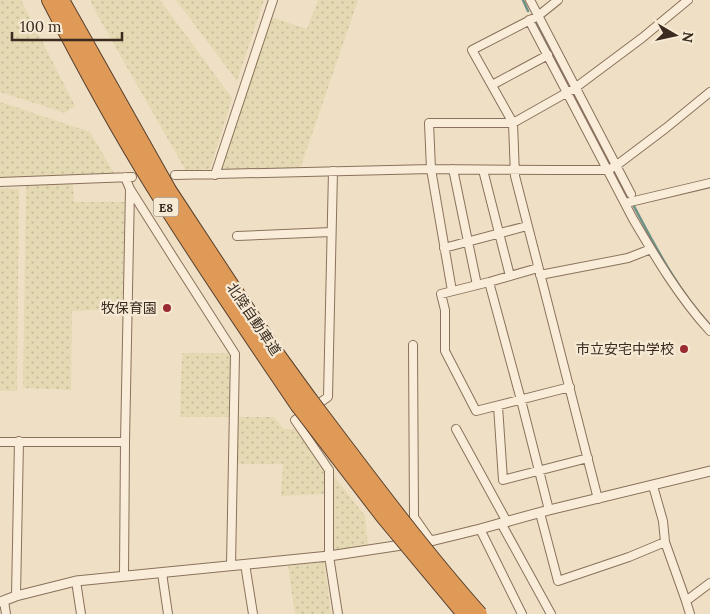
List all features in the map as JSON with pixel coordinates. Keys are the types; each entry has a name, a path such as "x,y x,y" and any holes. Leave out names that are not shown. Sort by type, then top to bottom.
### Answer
{"highway":[{"name":"北陸自動車道","path":"49,0 85,68 154,188 224,298 304,402 480,614"},
{"name":"北陸自動車道","path":"62,0 169,190 273,348 304,402 384,518 464,614"}],"street":[{"path":"215,174 273,0"},
{"path":"530,0 633,197"},
{"path":"558,0 538,16 472,50 513,123 515,176 598,499"},
{"path":"452,291 431,169 429,123 513,123 568,93 642,38 688,0"},
{"path":"529,20 651,249 678,293 710,331"},
{"path":"492,85 548,55"},
{"path":"176,176 431,169 608,170 666,128 710,92"},
{"path":"452,169 477,285"},
{"path":"483,170 510,276"},
{"path":"332,172 328,397 295,420 329,470 329,556 338,614"},
{"path":"0,182 128,177 130,189 124,576"},
{"path":"626,203 633,197 710,183"},
{"path":"130,189 235,354 231,566"},
{"path":"444,248 527,226"},
{"path":"237,236 331,232"},
{"path":"570,387 476,411 446,350 444,310 440,294 510,276 628,258 651,249"},
{"path":"489,282 539,471 544,511 558,581 629,557 666,542"},
{"path":"413,345 414,517 430,540"},
{"path":"498,406 503,480 588,458"},
{"path":"456,429 551,614"},
{"path":"16,596 19,441"},
{"path":"0,442 125,442"},
{"path":"6,614 2,601 76,581 329,556 430,540 710,471"},
{"path":"653,486 663,521 666,542 690,614"},
{"path":"480,529 522,614"},
{"path":"245,564 253,614"},
{"path":"162,573 168,614"},
{"path":"76,581 81,614"},
{"path":"686,601 710,583"}],"shaded area":[{"path":"0,0 21,0 75,106 65,113 0,92"},
{"path":"90,0 160,0 232,98 210,169 186,171"},
{"path":"176,0 264,0 237,81"},
{"path":"318,0 358,0 300,169 219,171 271,17 307,29"},
{"path":"0,102 90,132 115,175 0,179"},
{"path":"73,183 74,202 125,202 122,309 72,311 71,390 23,388 26,184"},
{"path":"0,188 19,189 17,391 0,391"},
{"path":"182,353 227,353 231,356 229,417 180,417"},
{"path":"237,417 274,417 284,429 297,429 325,471 325,494 281,496 283,464 236,464"},
{"path":"333,475 365,516 368,546 333,550"},
{"path":"324,562 331,614 295,614 288,566"}],"waterway":[{"path":"523,0 528,11"},
{"path":"536,24 570,88"},
{"path":"575,97 619,179"},
{"path":"628,195 675,279 710,325"}],"place":[{"name":"牧保育園","path":"167,308"},
{"name":"市立安宅中学校","path":"684,349"}]}
